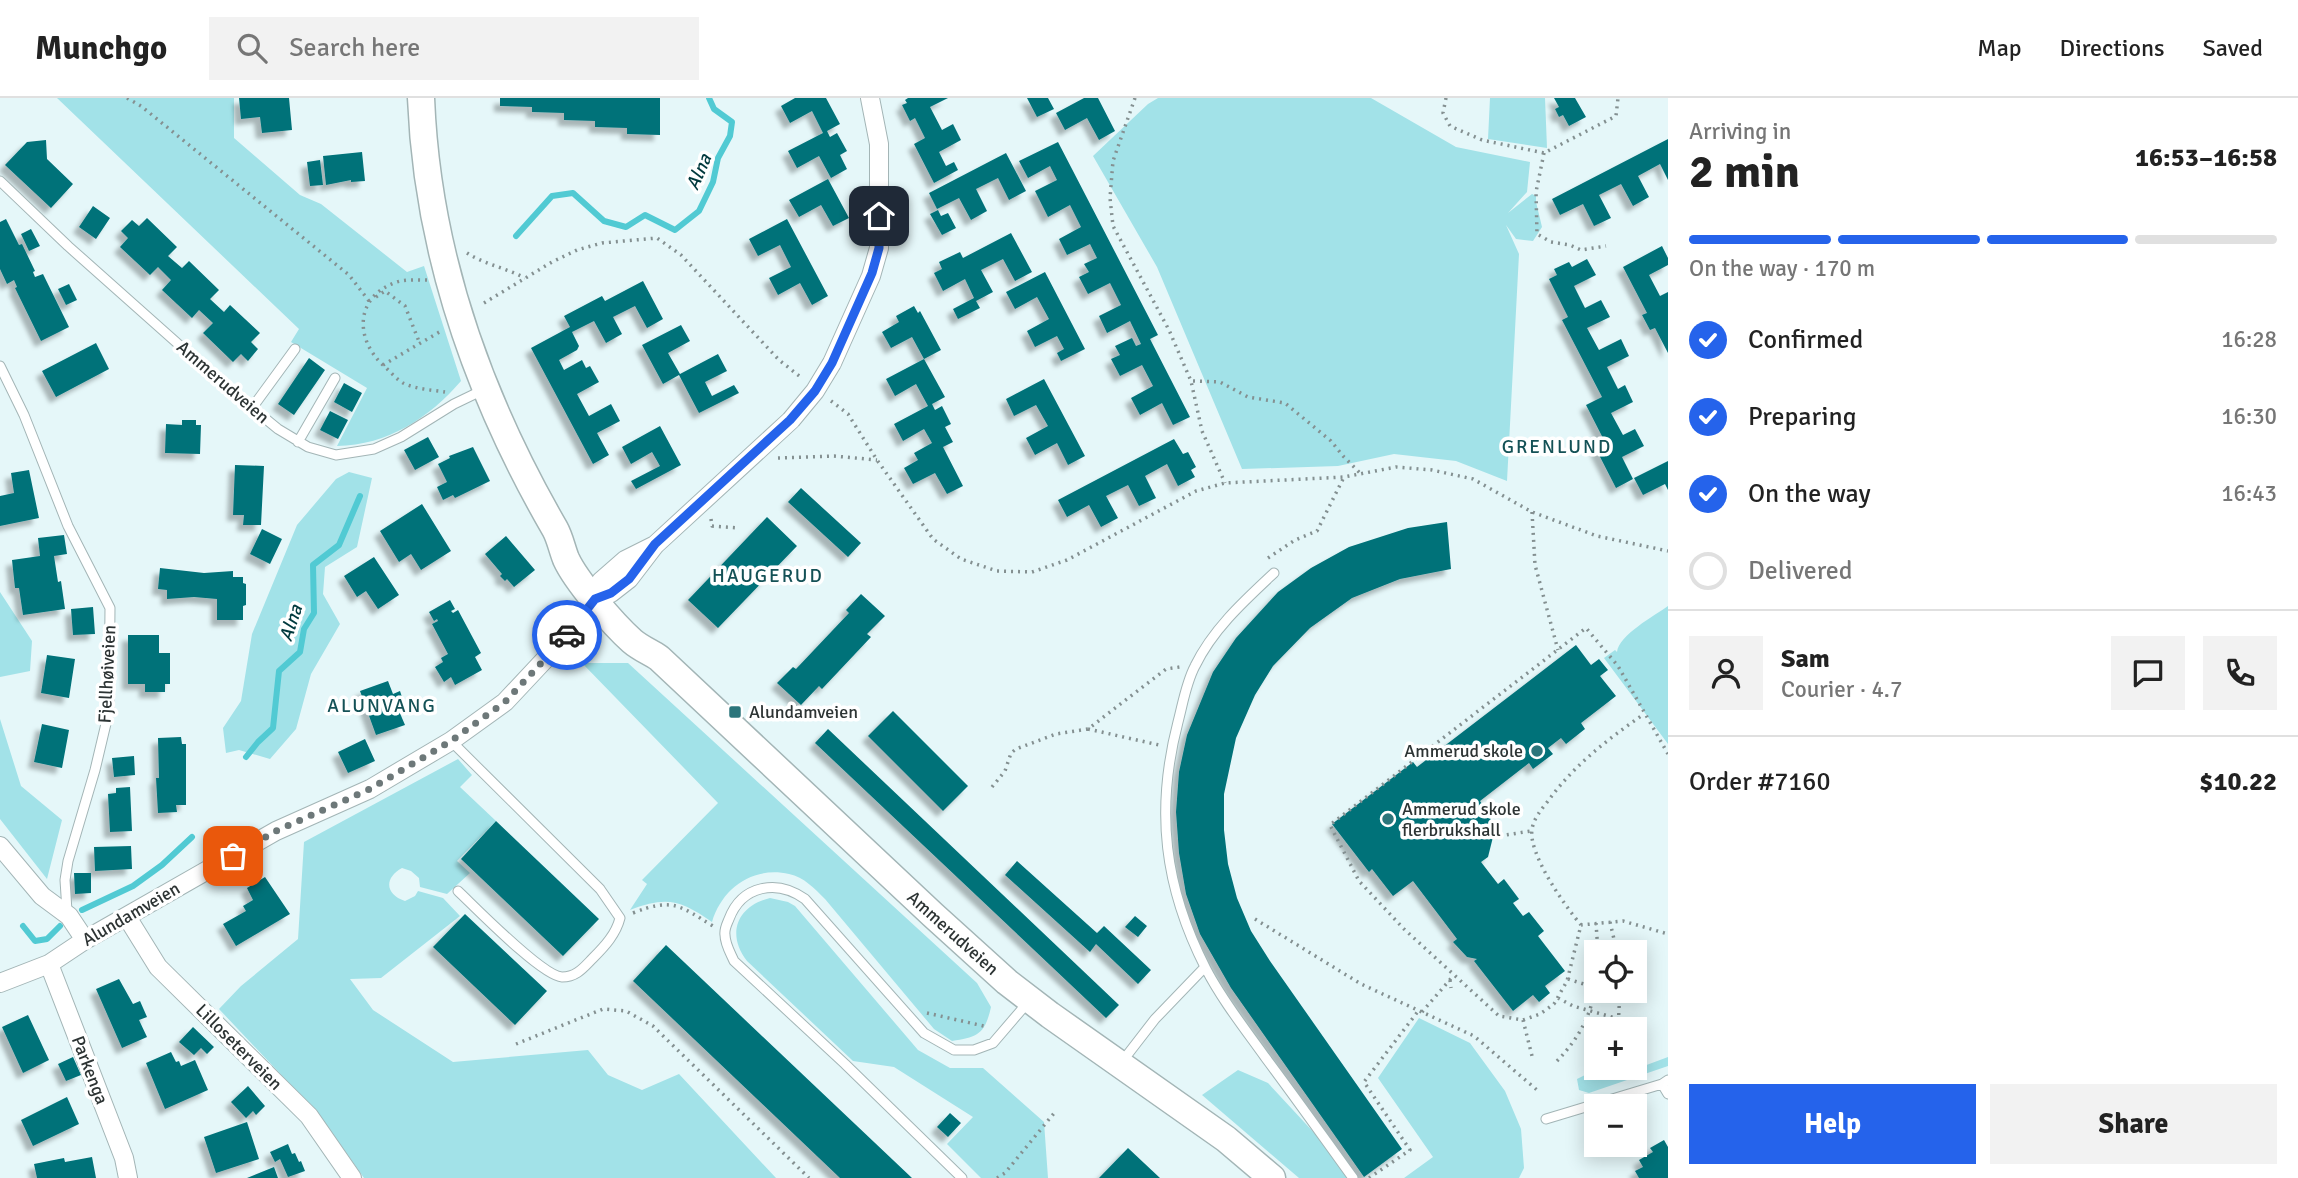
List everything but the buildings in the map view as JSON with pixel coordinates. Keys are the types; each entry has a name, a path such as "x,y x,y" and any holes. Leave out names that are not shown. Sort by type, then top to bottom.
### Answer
{"street":[{"name":"Ammerudveien","path":"421,98 424,157 436,229 478,392 557,533 578,552 602,591 645,634 659,658 1007,982 1226,1139 1272,1178"},
{"name":"Alundamveien","path":"0,983 49,964 85,940 276,831 370,789 451,741 505,702 565,638 602,591 636,572 655,544 790,420 815,391 832,363 872,273 879,248 879,144 870,98"},
{"path":"0,846 41,896 69,916 85,940"},
{"name":"Lilloseterveien","path":"127,916 158,967 309,1116 352,1178"},
{"name":"Parkenga","path":"49,964 124,1158 128,1178"}],"lane":[{"name":"Ammerudveien","path":"0,181 68,246 252,408 299,442 336,454 354,454 374,449 401,437 478,392"},
{"path":"252,408 295,349"},
{"name":"Fjellhøiveien","path":"0,366 24,415 68,526 110,608 109,711 68,861 65,902 69,916"},
{"path":"299,442 335,378"},
{"path":"1274,573 1236,608 1196,664 1188,683 1171,748 1164,814 1167,854 1178,897 1205,967 1242,1024 1353,1178"},
{"path":"451,741 600,889 620,918 617,930 577,974 560,977 542,968 458,891"},
{"path":"962,1178 734,961 726,944 724,931 732,910 741,898 752,891 782,887 794,891 805,899 924,1033 954,1050 974,1051 993,1043 1030,1000"},
{"path":"1121,1065 1156,1019 1205,967"},
{"path":"1546,1119 1665,1082 1668,1094"}],"path":[{"path":"127,98 141,106 349,275 369,301"},
{"path":"1135,98 1113,161 1110,198 1113,226 1164,320 1191,381 1202,431 1225,483"},
{"path":"1446,98 1443,113 1450,126 1482,140 1544,153 1616,116 1618,98"},
{"path":"1544,153 1536,192 1537,234 1550,242 1581,250 1606,246"},
{"path":"484,303 577,250 602,243 657,238 681,255 779,360 811,385"},
{"path":"461,249 478,260 506,268 526,278"},
{"path":"432,279 395,283 384,288 369,301 363,324 365,341 373,356 402,383 419,388 478,392"},
{"path":"369,301 385,291 405,306 420,344"},
{"path":"383,365 441,331"},
{"path":"1191,381 1220,382 1248,397 1285,403 1331,441 1361,474"},
{"path":"830,400 848,414 933,539 961,559 997,571 1032,572 1067,560 1196,491 1225,483 1343,477 1396,467 1473,479 1532,512 1597,536 1668,551"},
{"path":"749,460 834,456 877,460"},
{"path":"1264,562 1295,540 1317,531 1343,477"},
{"path":"710,510 712,526 739,528"},
{"path":"1532,512 1535,565 1558,650"},
{"path":"1581,925 1568,979 1554,1004 1540,1014 1523,1020 1499,1016 1404,929 1359,881 1330,825 1586,628 1618,666 1668,754"},
{"path":"1088,729 1167,669 1196,664"},
{"path":"1581,925 1561,901 1533,844 1531,831 1535,819 1578,765 1608,739 1644,714"},
{"path":"992,787 1005,771 1011,753 1056,734 1088,729 1171,748"},
{"path":"1493,837 1531,831"},
{"path":"620,918 654,906 678,905 724,931"},
{"path":"1255,919 1362,984 1474,1036 1536,1090"},
{"path":"1581,925 1623,921 1668,934"},
{"path":"1611,922 1615,940"},
{"path":"1596,923 1597,940"},
{"path":"1369,1178 1410,1150 1364,1082 1420,1011 1454,975"},
{"path":"1568,979 1584,984"},
{"path":"1450,980 1451,988"},
{"path":"1558,998 1573,1006 1611,1017"},
{"path":"1430,1002 1436,1005"},
{"path":"1557,1061 1577,1038 1592,1003"},
{"path":"516,1044 603,1009 626,1011 653,1026 809,1178"},
{"path":"908,1014 925,1013 991,1028"},
{"path":"1523,1020 1534,1060"},
{"path":"997,1178 1005,1173 1055,1112"},
{"path":"1379,1171 1383,1178"}],"shaded area":[{"path":"57,98 234,98 234,138 300,195 321,204 407,272 424,266 461,381 435,407 406,427 373,441 337,446 367,388 291,342 299,329"},
{"path":"1158,98 1371,98 1456,147 1530,162 1527,192 1508,213 1532,194 1536,196 1542,227 1533,241 1516,239 1506,225 1519,254 1507,481 1456,461 1394,454 1338,466 1242,469 1157,267 1093,156 1148,104"},
{"path":"1490,98 1545,98 1547,148 1488,139"},
{"path":"349,472 372,478 357,547 325,567 323,594 340,624 311,674 296,729 270,759 239,750 226,753 223,728 241,701 252,634 297,525 336,479"},
{"path":"0,592 32,641 30,671 0,677"},
{"path":"1668,606 1668,744 1604,658 1615,650 1617,652 1630,633"},
{"path":"582,663 628,663 977,983 991,1007 983,1029 974,1036 952,1041 934,1029 825,899 809,884 789,874 763,873 741,882 723,899 712,922 673,902 654,903 630,910 647,884 642,880 718,803"},
{"path":"0,719 21,786 62,820 47,879 0,819"},
{"path":"458,759 472,775 460,787 496,821 457,861 470,873 447,894 420,887 419,878 402,868 392,876 389,886 398,898 405,901 415,896 418,891 443,898 460,916 381,978 350,979 373,1010 453,1062 588,1050 608,1075 642,1090 679,1074 776,1178 364,1178 321,1117 219,1009 241,986 298,939 304,842"},
{"path":"770,898 795,906 918,1050 950,1068 983,1068 1044,1122 1048,1178 981,1178 947,1144 973,1117 894,1067 853,1061 747,961 737,941 738,922 750,907"},
{"path":"1419,1018 1470,1043 1505,1091 1521,1129 1524,1168 1519,1178 1404,1178 1433,1157 1378,1078"},
{"path":"1668,1057 1668,1066 1647,1073 1647,1065"},
{"path":"1238,1070 1268,1083 1356,1178 1299,1178 1202,1095"},
{"path":"1584,1076 1584,1080 1627,1080 1589,1093 1579,1090 1577,1079"}],"waterway":[{"name":"Alna","path":"516,236 552,196 573,193 604,221 626,227 645,215 675,230 699,211 713,182 718,158 730,136 732,122 714,109 709,98"},
{"name":"Alna","path":"246,757 273,728 279,671 300,652 304,629 314,613 313,565 339,545 360,496"},
{"name":"Alna","path":"82,910 133,886 162,865 192,837"},
{"name":"Alna","path":"23,926 35,941 47,939 60,926"}],"way so far":[{"path":"233,856 276,831 370,789 451,741 505,702 567,635"}],"place":[{"name":"Alundamveien","path":"735,712"},
{"name":"Ammerud skole","path":"1537,751"},
{"name":"Ammerud skole flerbrukshall","path":"1388,819"}],"district":[{"name":"GRENLUND","path":"1557,447"},
{"name":"HAUGERUD","path":"768,576"},
{"name":"ALUNVANG","path":"382,706"}],"route":[{"path":"567,635 595,599 611,593 629,579 655,544 739,469 790,420 815,391 832,363 872,273 879,248 879,216"}]}
